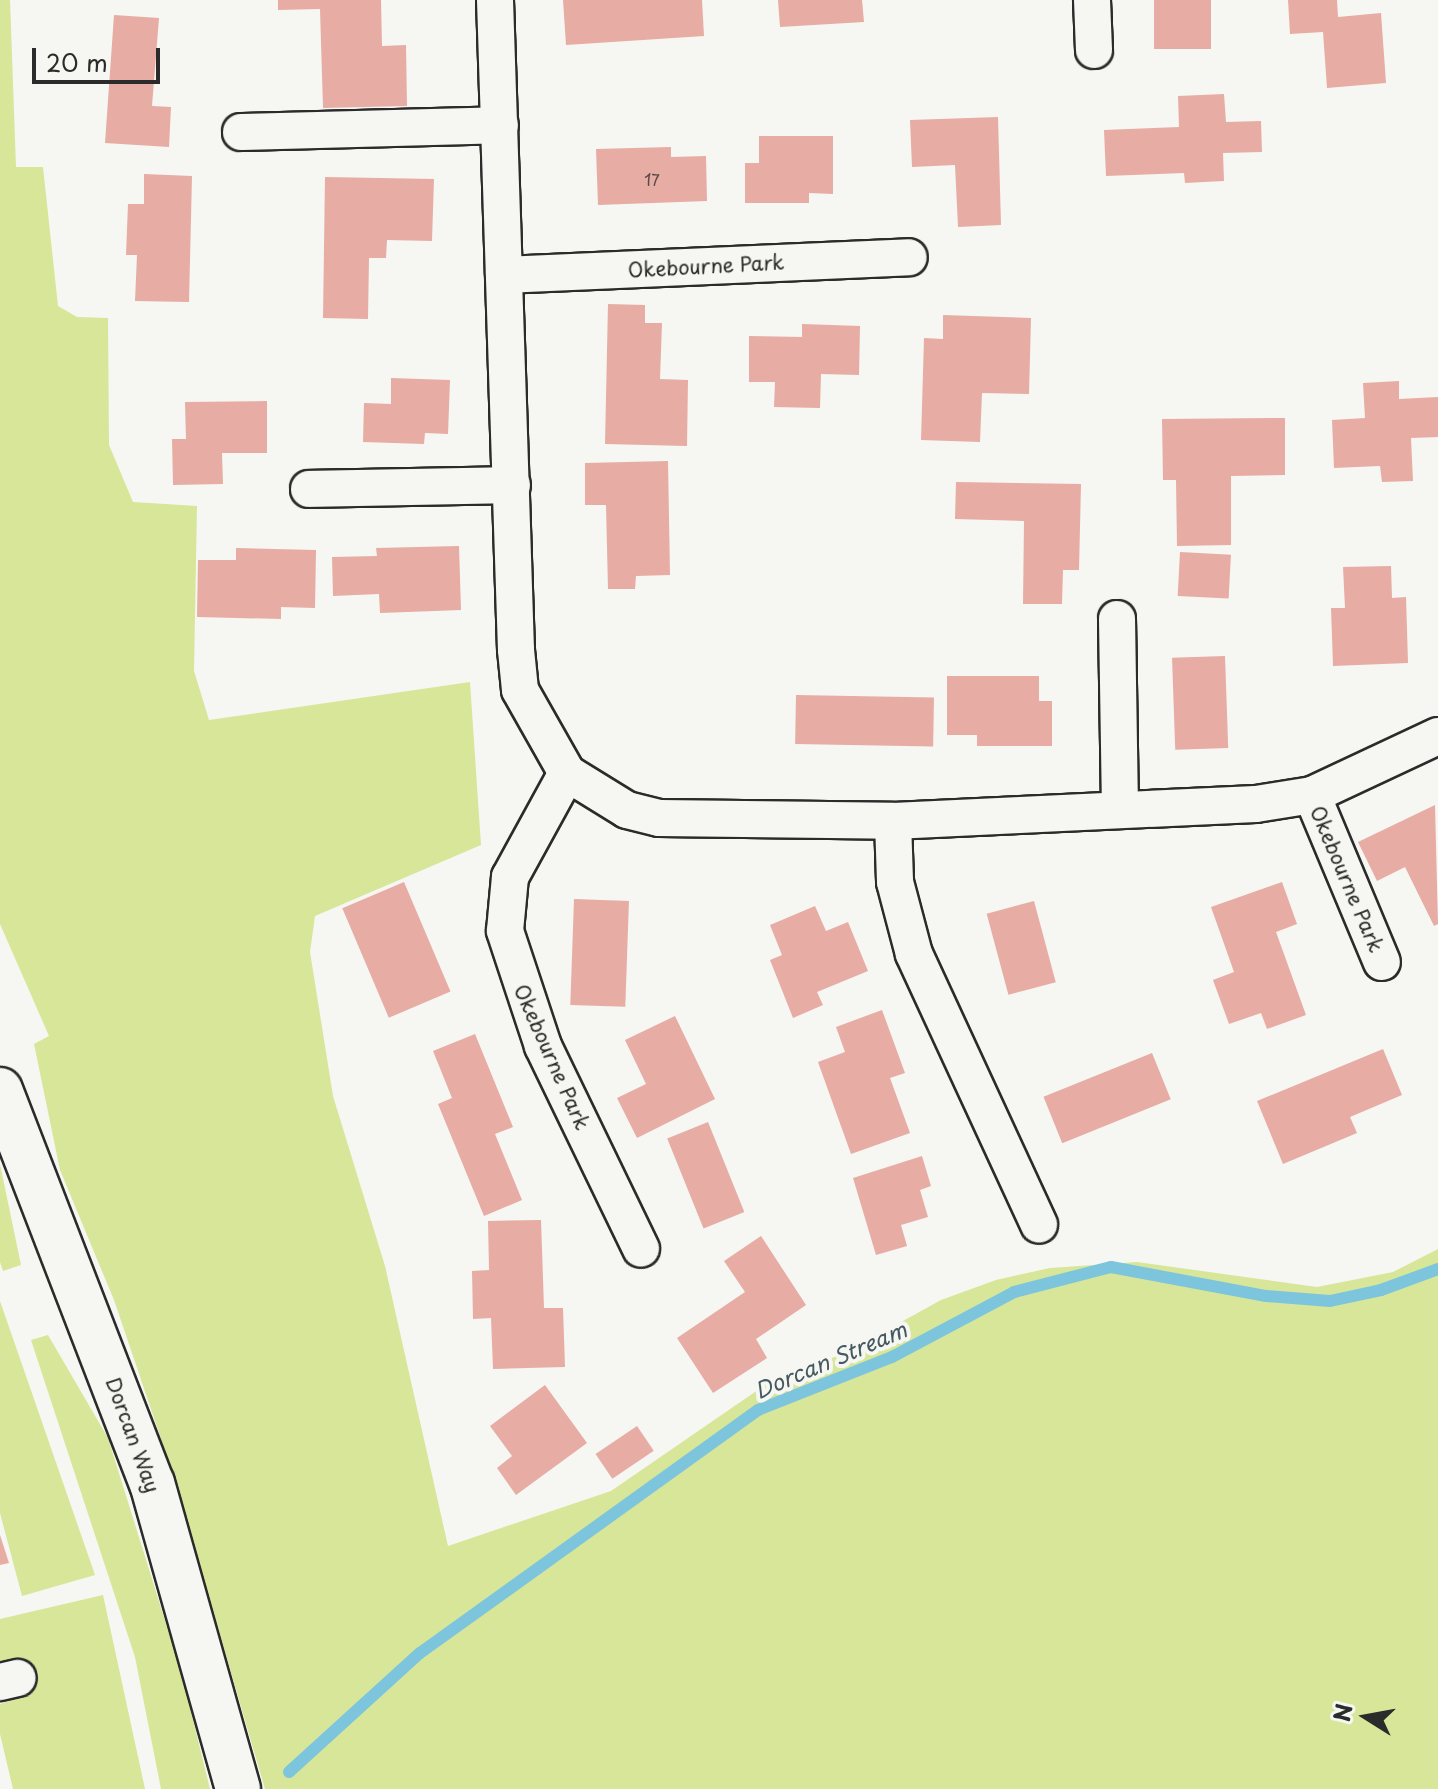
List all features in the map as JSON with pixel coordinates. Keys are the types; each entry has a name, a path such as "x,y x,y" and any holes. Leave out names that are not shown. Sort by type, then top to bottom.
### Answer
{"main road":[{"name":"Dorcan Way","path":"0,1090 152,1483 238,1789"}],"street":[{"name":"Okebourne Park","path":"495,0 520,690 567,773 599,796 659,818 893,821 1256,804 1312,795 1438,736"},
{"path":"1092,0 1094,50"},
{"path":"241,132 500,125"},
{"name":"Okebourne Park","path":"504,275 909,257"},
{"path":"309,489 512,485"},
{"path":"1117,619 1120,808"},
{"name":"Okebourne Park","path":"567,773 510,877 505,931 543,1046 641,1249"},
{"name":"Okebourne Park","path":"1312,795 1382,962"},
{"path":"893,821 895,882 914,954 1039,1225"}],"green space":[{"path":"0,0 10,0 16,167 43,167 58,306 77,317 108,318 109,445 133,502 197,506 194,671 209,720 470,682 481,845 315,916 310,952 333,1096 385,1266 448,1546 611,1491 768,1383 847,1352 941,1300 996,1280 1050,1268 1137,1262 1317,1287 1393,1272 1438,1249 1438,1789 265,1789 174,1477 114,1300 60,1170 34,1044 49,1036 0,924"},
{"path":"0,1164 21,1265 3,1271 0,1262"},
{"path":"0,1301 95,1575 22,1596 0,1513"},
{"path":"48,1335 108,1438 182,1675 210,1789 161,1789 135,1657 31,1340"},
{"path":"103,1595 145,1789 13,1789 0,1734 0,1704 32,1694 24,1658 0,1663 0,1619"}],"building":[{"path":"278,0 381,0 382,46 406,45 407,106 323,108 320,9 278,10"},
{"path":"563,0 702,0 704,36 566,45"},
{"path":"778,0 862,0 864,22 780,27"},
{"path":"1154,0 1211,0 1211,49 1154,49"},
{"path":"1288,0 1337,0 1338,17 1381,13 1386,83 1327,88 1323,32 1290,34"},
{"path":"114,15 159,18 152,106 171,107 169,147 105,143"},
{"path":"1224,94 1226,122 1261,121 1262,152 1223,153 1224,181 1185,183 1184,173 1106,176 1104,130 1179,127 1178,96"},
{"path":"998,117 1001,225 958,227 955,165 912,167 910,120"},
{"path":"759,136 833,136 833,194 809,193 809,203 745,203 745,163 759,163"},
{"path":"671,147 671,157 706,156 707,201 598,205 596,149"},
{"path":"144,174 192,176 189,302 135,301 137,255 126,255 128,204 144,204"},
{"path":"325,177 434,179 432,241 387,240 386,258 369,258 368,319 323,318"},
{"path":"608,304 645,305 645,323 662,323 660,379 688,380 687,446 605,444"},
{"path":"943,315 1031,318 1029,394 982,393 980,442 921,440 924,338 943,339"},
{"path":"802,324 860,326 859,375 821,374 820,408 774,407 775,382 749,382 749,336 802,337"},
{"path":"391,378 450,380 448,434 425,433 424,444 363,442 364,403 391,404"},
{"path":"1399,381 1399,399 1438,397 1438,437 1411,438 1413,481 1382,482 1380,466 1334,468 1332,420 1365,418 1363,383"},
{"path":"267,401 267,453 222,453 223,484 173,485 172,439 186,439 185,402"},
{"path":"1285,418 1285,475 1231,476 1231,545 1177,546 1176,480 1163,480 1162,419"},
{"path":"668,461 670,575 636,576 635,589 608,589 606,505 585,505 585,463"},
{"path":"956,482 1081,484 1079,570 1063,570 1062,604 1023,604 1024,521 955,519"},
{"path":"459,546 461,610 380,613 379,594 333,596 332,557 377,556 376,548"},
{"path":"236,548 316,550 315,608 281,607 281,619 197,617 198,560 236,560"},
{"path":"1180,552 1231,555 1229,599 1178,596"},
{"path":"1391,566 1392,598 1406,597 1408,663 1333,666 1331,608 1345,608 1343,567"},
{"path":"1225,656 1228,748 1175,750 1172,658"},
{"path":"947,676 1039,676 1039,701 1052,701 1052,746 977,746 977,735 947,735"},
{"path":"796,695 934,697 933,746 795,744"},
{"path":"1435,805 1438,924 1434,926 1405,867 1377,881 1358,842"},
{"path":"404,882 450,992 389,1018 342,908"},
{"path":"1282,882 1297,924 1276,932 1306,1015 1267,1029 1261,1013 1229,1024 1213,980 1234,972 1211,907"},
{"path":"574,899 629,901 625,1007 570,1005"},
{"path":"1034,901 1056,982 1008,995 987,914"},
{"path":"815,906 826,931 848,922 868,971 817,992 823,1005 793,1018 770,960 782,955 770,925"},
{"path":"882,1010 905,1073 890,1078 910,1133 851,1154 818,1062 845,1052 836,1027"},
{"path":"675,1016 715,1099 637,1138 617,1098 646,1084 625,1040"},
{"path":"475,1034 513,1127 495,1134 522,1200 484,1216 438,1104 452,1098 433,1051"},
{"path":"1383,1049 1402,1095 1350,1117 1357,1133 1283,1164 1257,1101"},
{"path":"1152,1053 1171,1099 1062,1143 1044,1097"},
{"path":"708,1122 744,1212 704,1228 667,1138"},
{"path":"922,1156 931,1186 920,1190 928,1217 901,1225 907,1246 876,1255 853,1178"},
{"path":"541,1220 544,1308 563,1308 565,1367 493,1369 491,1318 473,1319 472,1271 489,1270 488,1221"},
{"path":"761,1236 806,1305 756,1339 767,1358 713,1393 677,1338 745,1292 724,1261"},
{"path":"545,1385 587,1443 516,1495 497,1468 512,1456 490,1426"},
{"path":"637,1426 654,1451 612,1479 596,1454"},
{"path":"0,1535 9,1563 0,1565"}],"waterway":[{"name":"Dorcan Stream","path":"289,1772 420,1653 758,1410 892,1357 1014,1292 1111,1267 1266,1296 1330,1301 1381,1290 1438,1269"}]}
